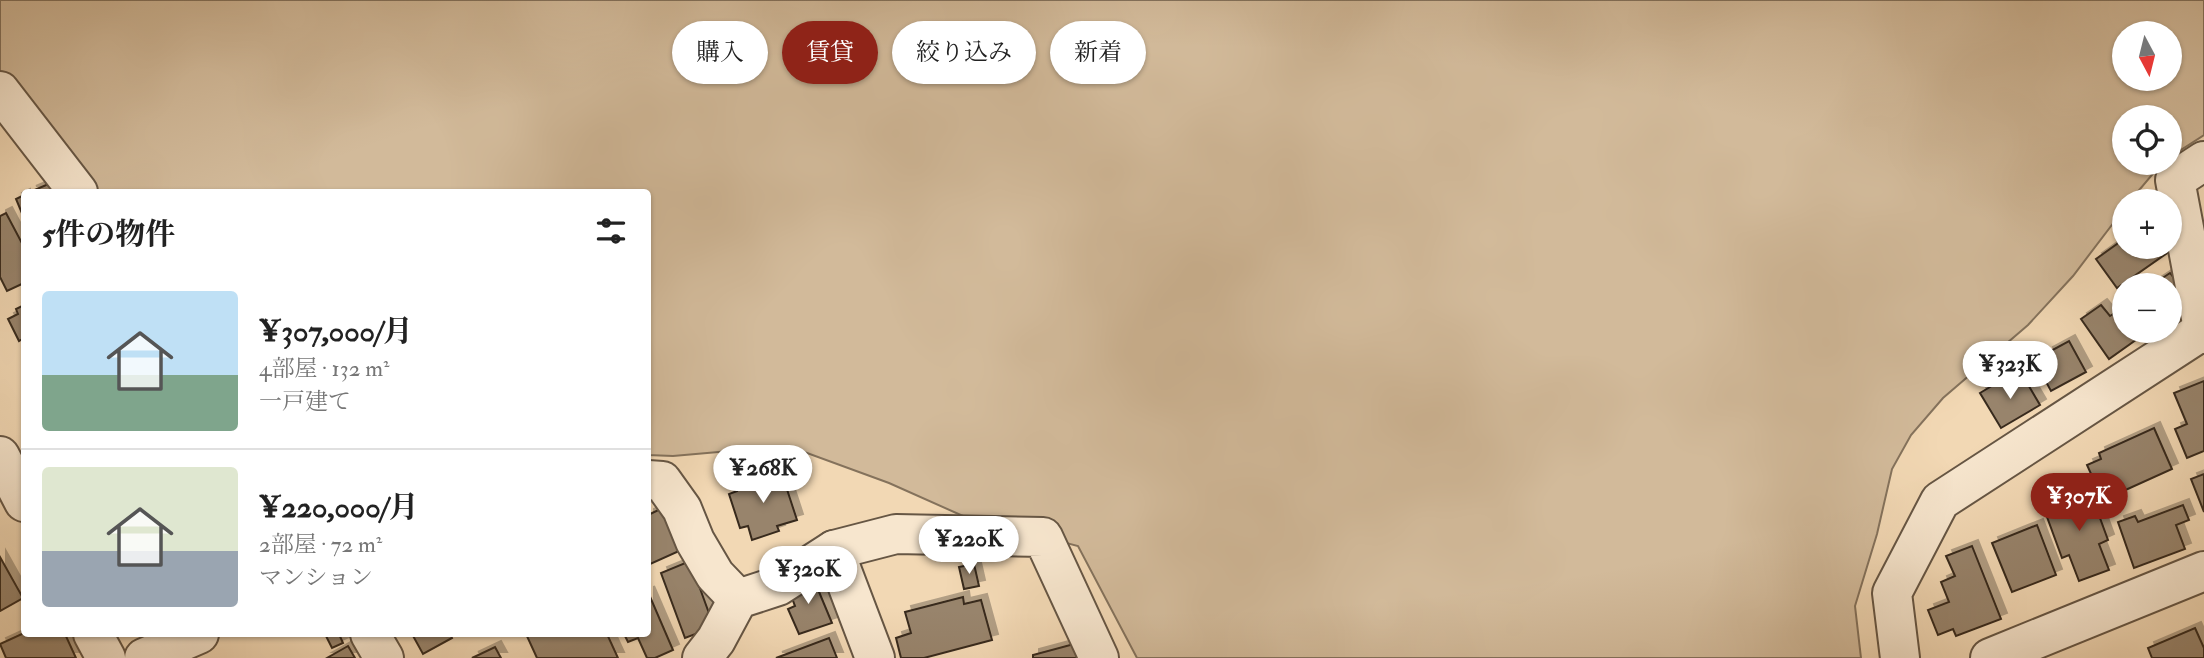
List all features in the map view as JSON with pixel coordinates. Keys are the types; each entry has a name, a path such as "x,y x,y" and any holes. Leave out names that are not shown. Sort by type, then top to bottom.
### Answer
{"street":[{"path":"0,91 76,189"},
{"path":"1900,658 1892,593 1940,501 2203,333 2175,180 2204,161"},
{"path":"0,456 21,496"},
{"path":"651,480 662,481 682,509 695,541 715,575 738,599"},
{"path":"702,658 716,640 738,599 779,586 834,550 896,534 1044,537 1099,658"},
{"path":"834,550 875,658"},
{"path":"1990,658 2204,571"},
{"path":"95,637 106,658"},
{"path":"144,658 192,637"},
{"path":"372,637 384,658"}],"shaded area":[{"path":"0,0 2204,0 2204,135 2182,149 2182,105 2112,105 2112,175 2152,175 2140,189 2112,189 2112,225 2073,276 2028,325 1943,398 1911,435 1892,469 1877,534 1855,606 1861,658 1137,658 1078,546 963,516 889,483 788,446 673,456 651,455 651,189 86,189 30,119 0,72"}],"building":[{"path":"53,182 56,189 37,189"},
{"path":"21,196 21,211 16,199"},
{"path":"6,213 21,241 21,284 7,291 0,277 0,216"},
{"path":"2112,248 2112,259 2159,259 2139,273 2112,273 2112,281 2096,259"},
{"path":"2101,305 2110,316 2112,315 2112,343 2132,343 2109,359 2081,319"},
{"path":"21,306 19,341 8,319 18,314 16,309"},
{"path":"2069,341 2086,372 2051,391 2038,367 2051,361 2047,353"},
{"path":"2023,376 2040,405 2001,428 1980,393 2000,381 2004,387"},
{"path":"2204,381 2204,451 2187,458 2175,429 2187,424 2174,393"},
{"path":"2154,428 2172,469 2110,497 2109,492 2101,496 2087,465 2101,459 2099,453"},
{"path":"781,471 797,520 777,526 779,531 752,540 748,526 740,528 729,494 737,491 736,486"},
{"path":"2204,474 2204,512 2191,479"},
{"path":"2089,488 2108,540 2099,544 2109,570 2079,581 2069,555 2062,558 2043,506"},
{"path":"669,505 688,547 651,564 651,514"},
{"path":"2183,505 2189,520 2176,525 2185,549 2134,568 2118,522 2135,516 2138,522"},
{"path":"2037,525 2056,575 2012,592 1992,543"},
{"path":"1972,546 2001,619 1956,636 1953,629 1938,635 1928,610 1949,602 1941,582 1955,576 1946,556"},
{"path":"0,557 21,599 0,611"},
{"path":"690,561 714,627 685,638 661,573"},
{"path":"974,564 979,586 964,589 959,567"},
{"path":"812,575 832,623 799,634 788,609 795,606 787,585"},
{"path":"963,597 964,604 981,600 992,640 924,658 901,658 896,638 911,633 905,612"},
{"path":"651,599 673,650 655,658 647,658 638,638 628,642 626,637 651,637"},
{"path":"2195,628 2204,648 2204,658 2152,658 2148,648"},
{"path":"21,634 21,637 66,637 76,658 6,658 0,644"},
{"path":"326,637 340,637 343,643 332,648"},
{"path":"414,637 452,637 452,638 423,654"},
{"path":"527,637 608,637 618,658 537,658"},
{"path":"829,638 837,658 776,658"},
{"path":"1074,644 1077,658 1033,658 1033,655"},
{"path":"348,646 355,658 327,658"},
{"path":"495,647 501,658 472,658"}]}
